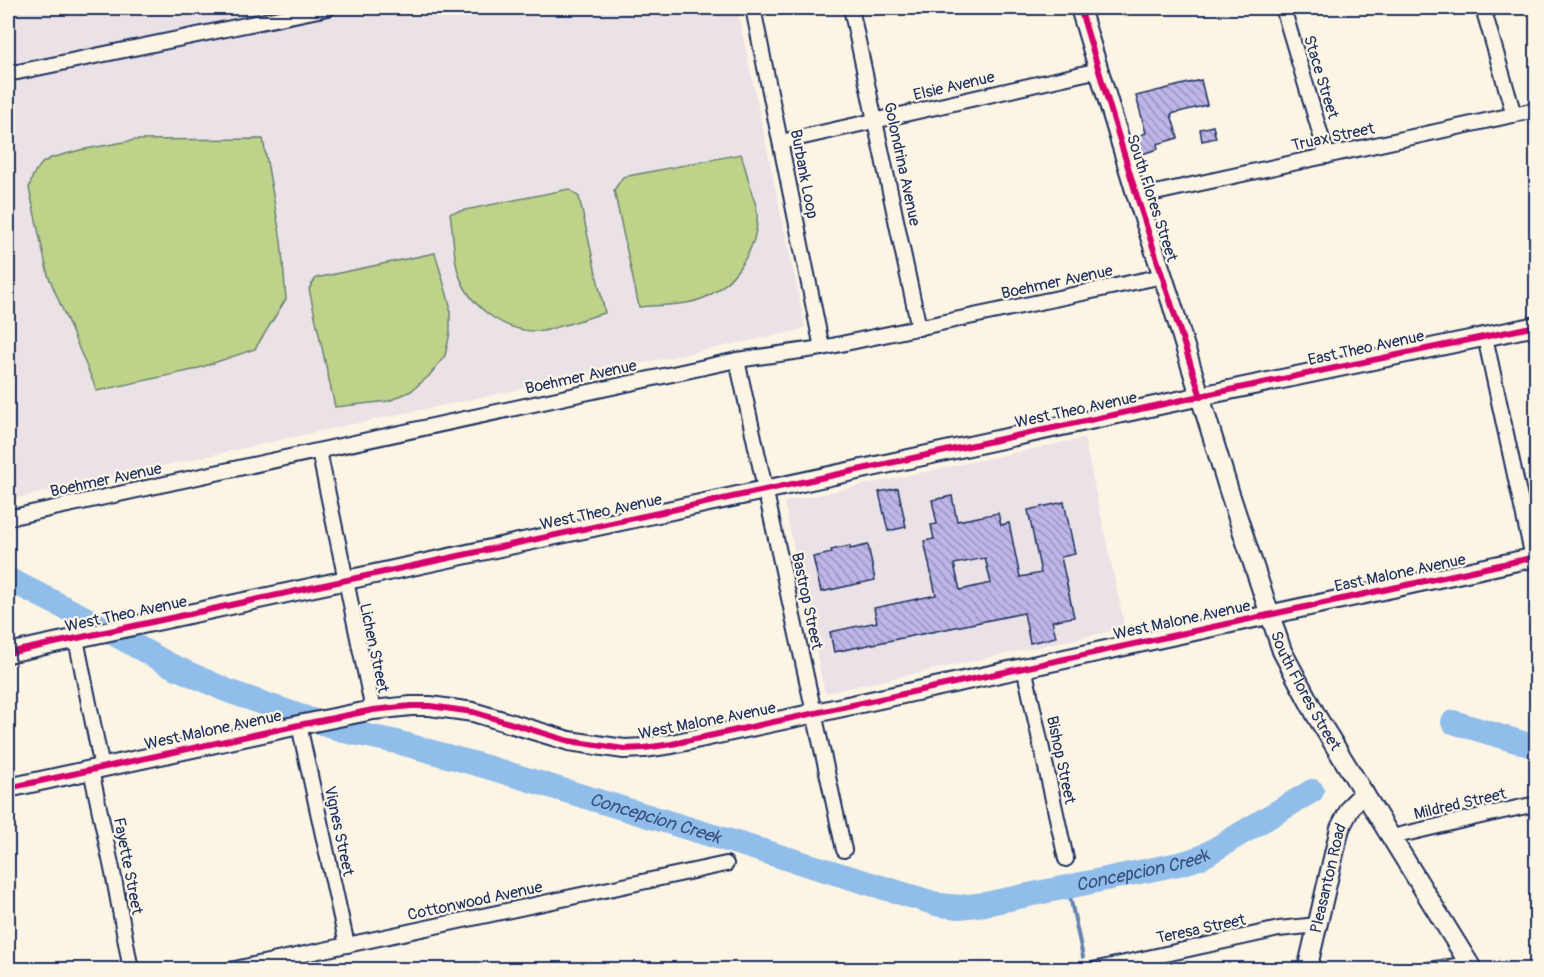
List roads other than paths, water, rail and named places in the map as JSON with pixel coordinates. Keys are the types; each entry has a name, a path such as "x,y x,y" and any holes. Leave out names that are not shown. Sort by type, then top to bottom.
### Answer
{"street":[{"path":"8,74 328,8"},
{"name":"Burbank Loop","path":"753,8 822,348"},
{"name":"Golondrina Avenue","path":"851,8 919,328"},
{"name":"South Flores Street","path":"1080,8 1229,491 1282,651 1306,697 1471,967"},
{"name":"Stace Street","path":"1283,8 1327,156"},
{"path":"1483,8 1514,115"},
{"name":"Elsie Avenue","path":"781,142 1098,70"},
{"name":"Truax Street","path":"1137,197 1536,110"},
{"name":"Boehmer Avenue","path":"8,518 737,360 822,348 1163,276"},
{"name":"East Theo Avenue","path":"1201,397 1536,326"},
{"path":"1485,337 1534,558"},
{"name":"Bastrop Street","path":"737,360 844,850"},
{"name":"West Theo Avenue","path":"8,653 1201,397"},
{"name":"Lichen Street","path":"319,451 345,581 365,711"},
{"name":"East Malone Avenue","path":"1270,615 1534,558"},
{"name":"West Malone Avenue","path":"8,788 365,711 411,706 430,706 473,712 569,741 624,749 644,748 814,714 1270,615"},
{"name":"Fayette Street","path":"72,640 97,769 131,969"},
{"name":"Bishop Street","path":"1024,667 1066,859"},
{"name":"Vignes Street","path":"299,725 347,945"},
{"name":"Pleasanton Road","path":"1307,969 1340,828 1352,805 1364,793"},
{"name":"Mildred Street","path":"1392,837 1536,804"},
{"name":"Cottonwood Avenue","path":"230,969 726,864"},
{"name":"Teresa Street","path":"1093,969 1279,928 1317,925"},
{"path":"1429,969 1471,967"}],"waterway":[{"name":"Concepcion Creek","path":"8,579 168,664 248,698 344,731 397,742 487,767 940,905 960,907 985,904 1183,863 1202,857 1312,791"},
{"name":"Concepcion Creek","path":"1453,722 1536,747"},
{"path":"1068,887 1083,957"}]}
